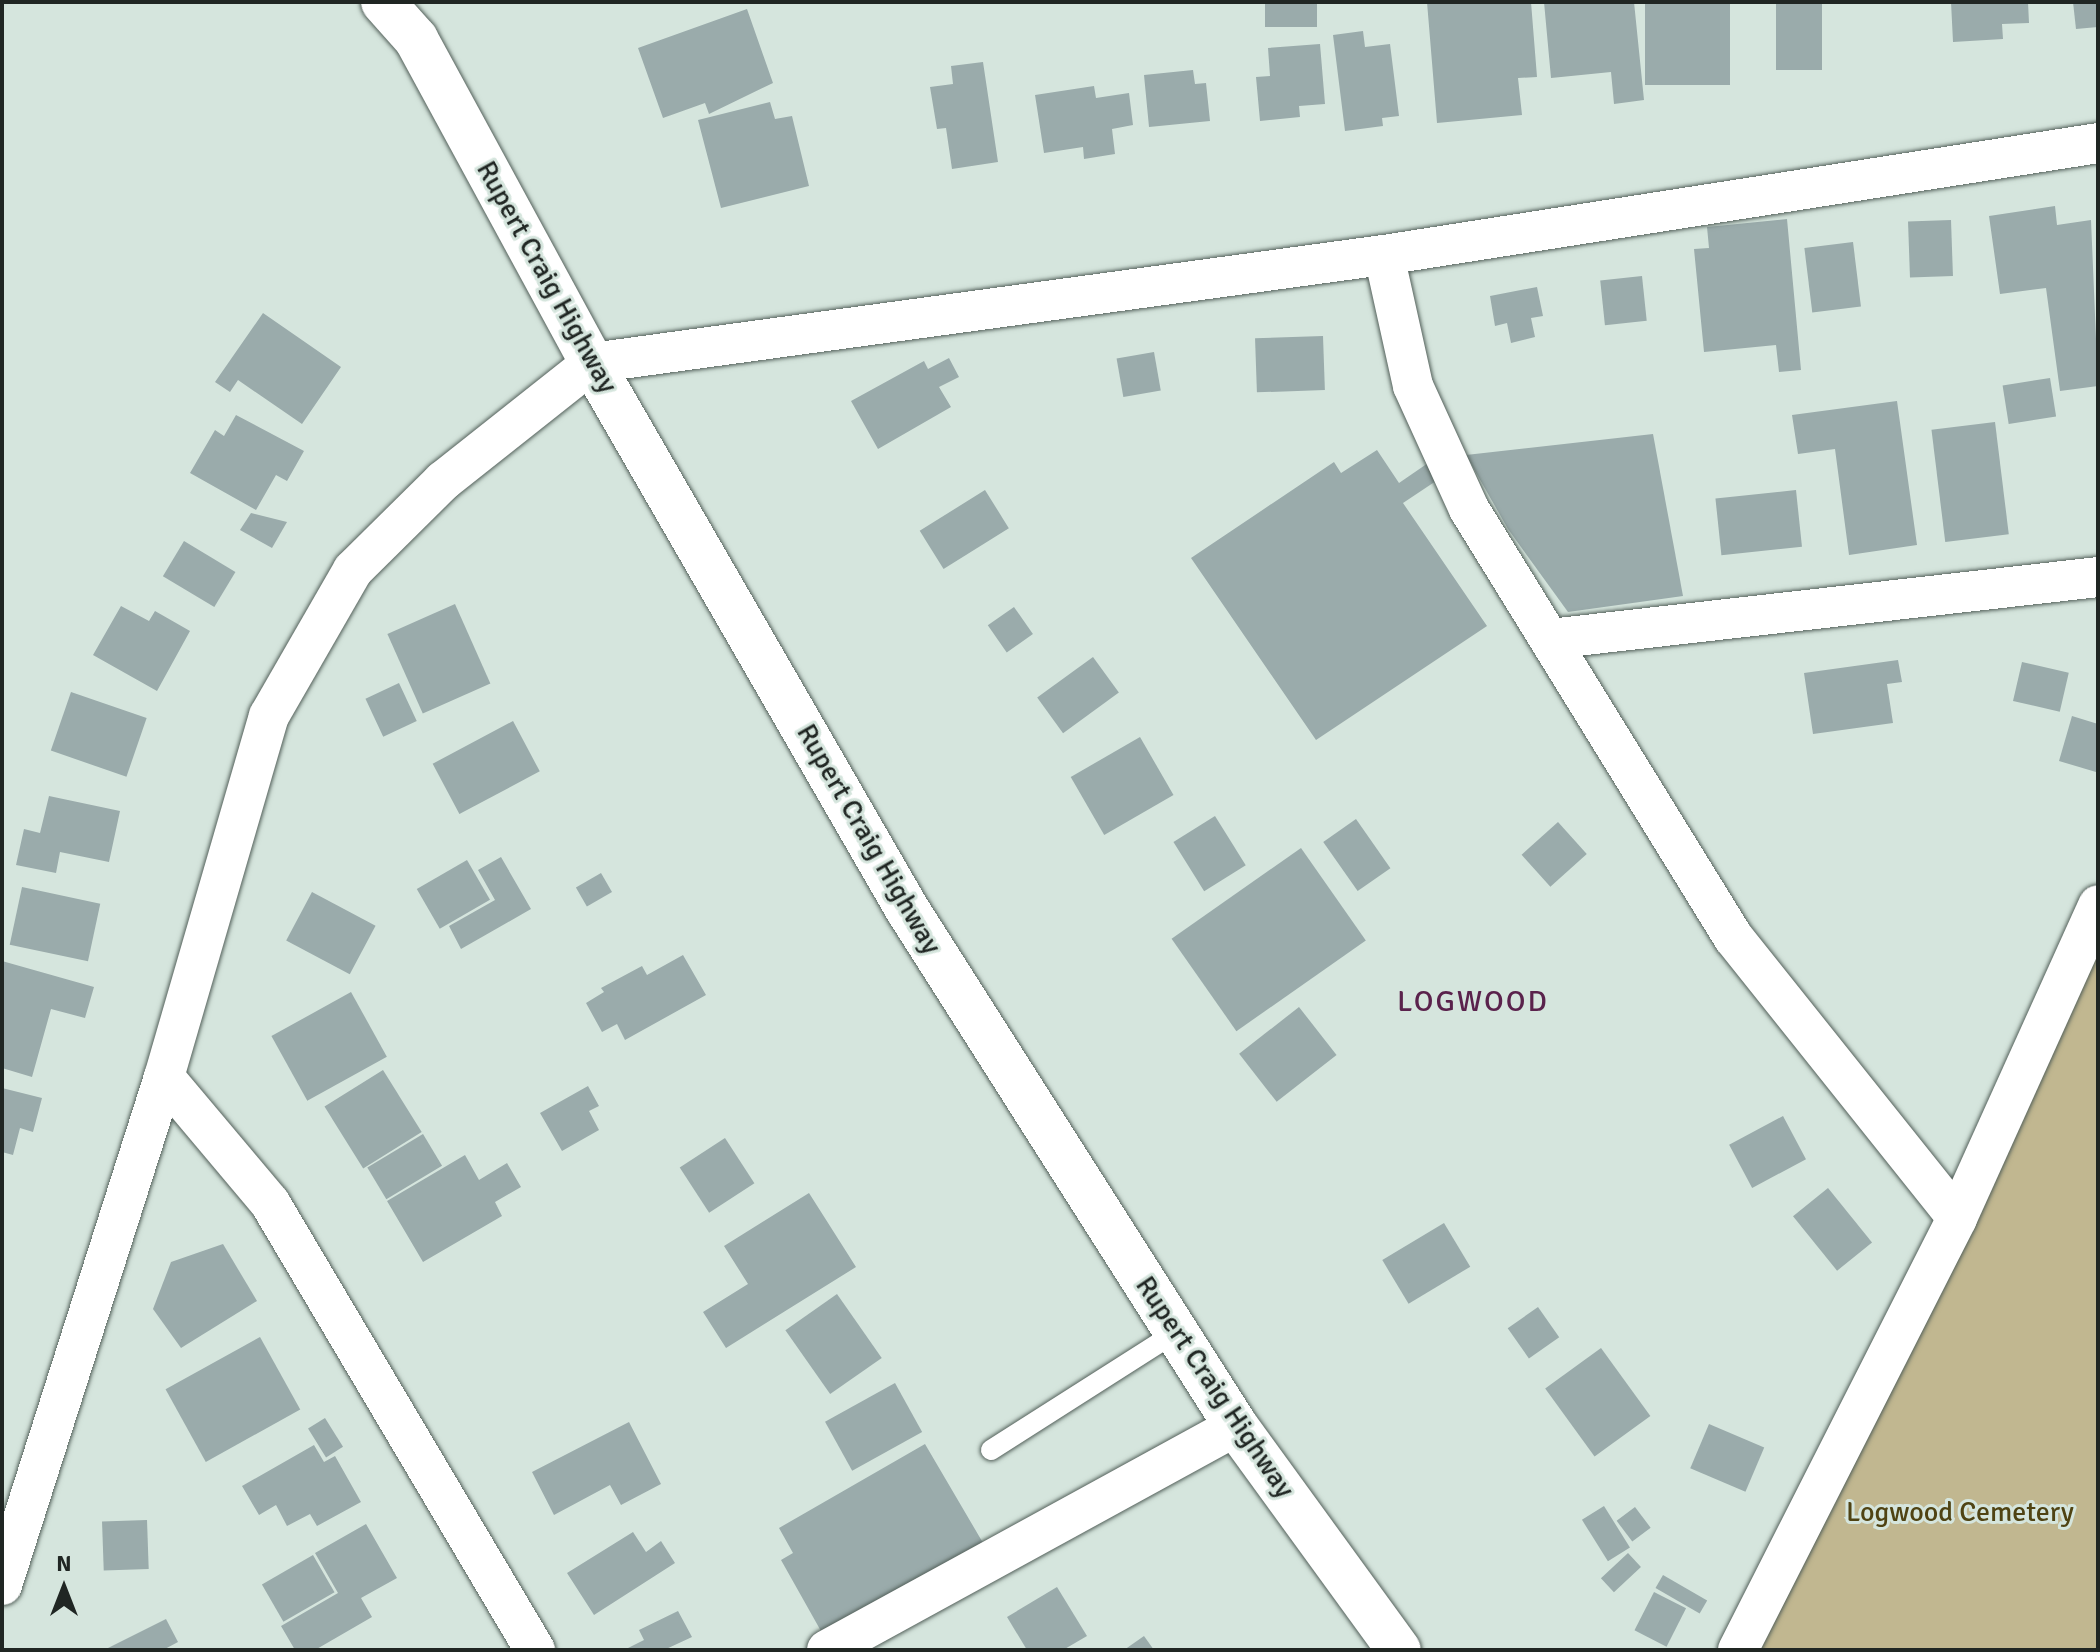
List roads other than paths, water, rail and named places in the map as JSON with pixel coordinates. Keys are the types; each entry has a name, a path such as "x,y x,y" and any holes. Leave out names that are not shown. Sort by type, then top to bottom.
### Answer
{"main road":[{"name":"Rupert Craig Highway","path":"383,2 416,39 592,363 907,909 1236,1426 1399,1650"}],"street":[{"path":"2,1585 164,1077 269,716 353,570 443,481 592,363 1384,255 2098,143"},
{"path":"1384,255 1413,386 1469,509 1733,937 1957,1218"},
{"path":"1550,639 2098,577"},
{"path":"1738,1650 2087,966 2098,905"},
{"path":"164,1077 270,1203 535,1650"},
{"path":"827,1650 1236,1426"}],"lane":[{"path":"991,1450 1176,1332"}],"district":[{"name":"LOGWOOD","path":"1473,1002"}],"park label":[{"name":"Logwood Cemetery","path":"1960,1512"}]}
